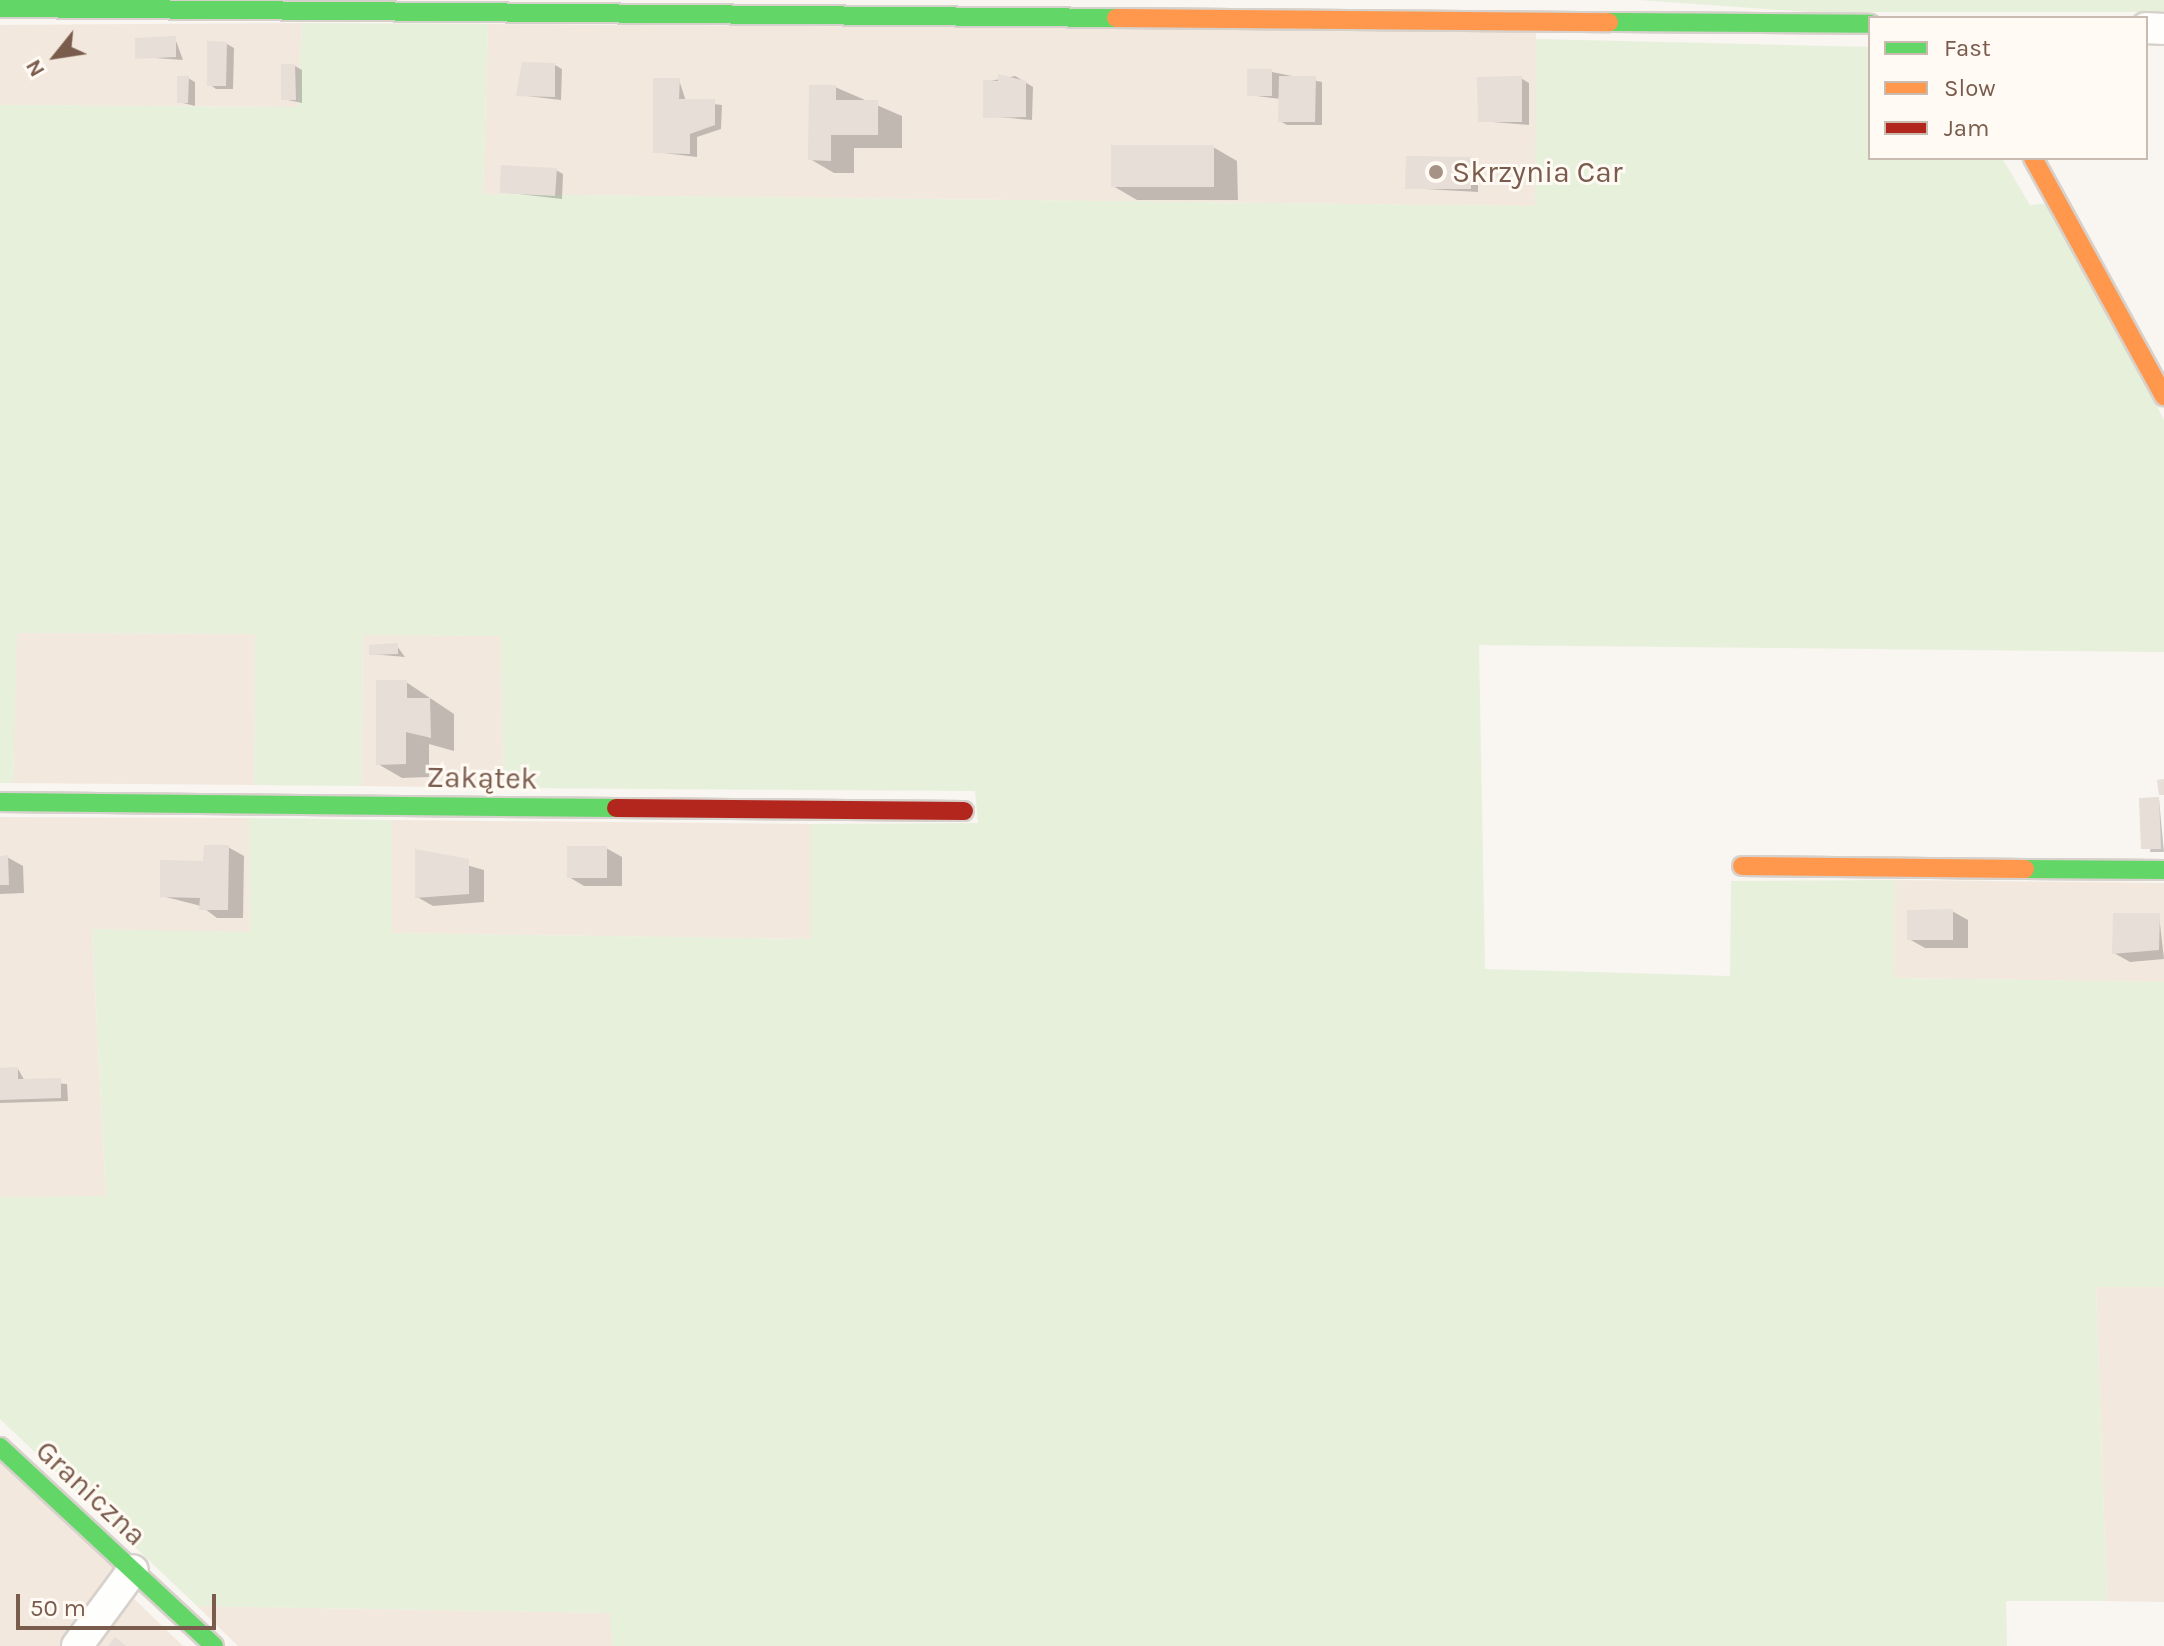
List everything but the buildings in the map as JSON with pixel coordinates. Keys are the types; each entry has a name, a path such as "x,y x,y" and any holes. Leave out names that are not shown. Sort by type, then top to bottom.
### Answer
{"street":[{"path":"0,8 408,5 1396,10 1868,24"},
{"path":"2034,160 2164,396"},
{"name":"Zakątek","path":"0,802 964,811"},
{"path":"1742,866 2164,870"},
{"name":"Graniczna","path":"0,1447 214,1646"},
{"path":"77,1646 133,1570"}],"shaded area":[{"path":"302,23 298,107 0,105 0,25"},
{"path":"488,24 1536,31 1536,206 483,194"},
{"path":"16,633 256,634 254,785 13,783"},
{"path":"363,635 502,636 504,788 361,786"},
{"path":"0,817 249,818 250,932 92,930 106,1197 0,1197"},
{"path":"392,820 811,824 812,939 391,933"},
{"path":"1895,880 2164,883 2164,982 1894,978"},
{"path":"2096,1287 2164,1287 2164,1602 2107,1601"},
{"path":"0,1463 121,1573 68,1646 0,1646"},
{"path":"129,1594 183,1646 90,1646"},
{"path":"197,1606 611,1613 612,1646 238,1646"}],"green space":[{"path":"1639,0 2164,0 2164,12 1810,12"},
{"path":"302,23 488,24 483,194 1535,206 1536,39 1868,47 1868,160 2003,160 2030,205 2054,203 2164,420 2164,652 1479,645 1485,969 1730,976 1731,881 1895,880 1894,978 2164,982 2164,1287 2096,1287 2107,1601 2006,1601 2007,1646 612,1646 610,1613 197,1606 0,1419 0,1197 106,1196 92,929 250,932 249,818 392,820 392,933 811,939 811,824 978,823 975,791 504,788 501,636 363,635 361,786 254,785 255,634 17,633 13,783 0,783 0,105 298,107"}],"traffic: fast":[{"path":"0,8 1116,18"},
{"path":"1609,22 1868,24"},
{"path":"0,802 616,808"},
{"path":"2025,869 2164,870"},
{"path":"0,1447 214,1646"}],"traffic: slow":[{"path":"1116,18 1609,22"},
{"path":"2034,160 2164,396"},
{"path":"1742,866 2025,869"}],"traffic: jam":[{"path":"616,808 964,811"}],"place":[{"name":"Skrzynia Car","path":"1436,172"}]}
